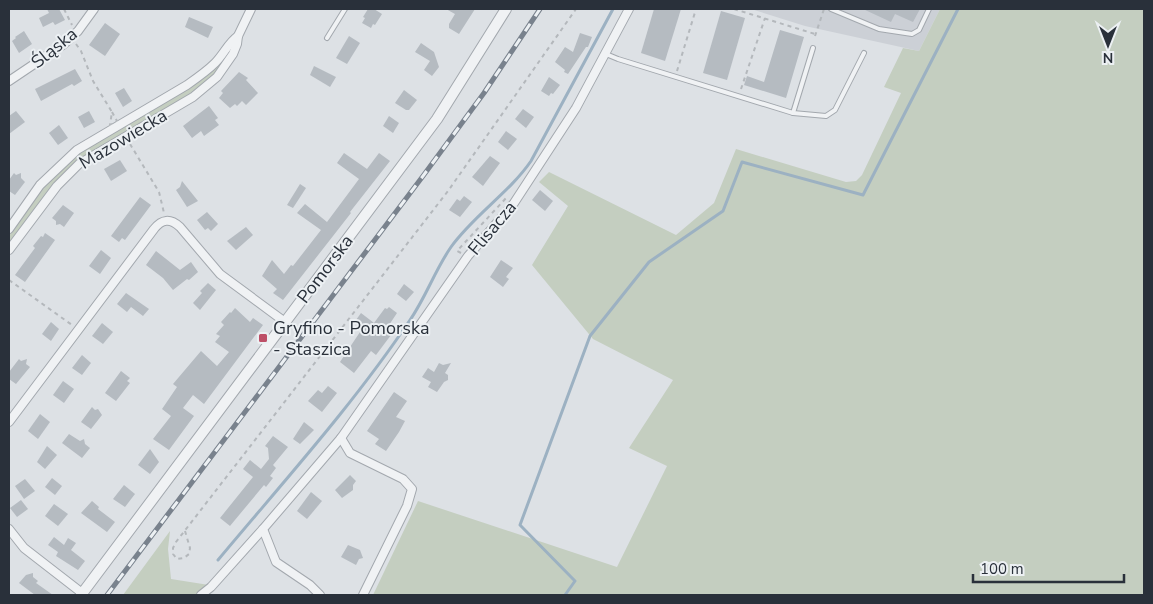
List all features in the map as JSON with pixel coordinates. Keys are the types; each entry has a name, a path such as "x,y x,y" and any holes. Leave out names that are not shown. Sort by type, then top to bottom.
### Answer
{"street":[{"name":"Śląska","path":"9,81 64,44 78,30 94,9"},
{"name":"Mazowiecka","path":"9,250 56,186 79,164 185,102 210,84 233,54 238,36 251,9"},
{"name":"Pomorska","path":"82,594 436,119 506,9"},
{"name":"Flisacza","path":"201,595 211,587 263,530 341,438 467,258 514,202 576,108 629,9"},
{"name":"Mazowiecka","path":"9,228 40,185 77,150 187,85 216,62 231,41 238,36"},
{"path":"9,422 159,223 166,220 180,226 220,274 285,322"},
{"path":"341,438 350,453 403,479 412,489 407,506 363,595"},
{"path":"9,530 24,548 82,594"},
{"path":"263,530 276,562 310,585 320,595"}],"lane":[{"path":"327,38 345,9"},
{"path":"831,9 879,29 912,34 919,30 929,9"},
{"path":"793,113 813,48"},
{"path":"606,54 793,113 826,116 835,110 864,52"}],"path":[{"path":"64,9 70,22 83,35 76,43 93,80 116,119"},
{"path":"185,531 190,548 189,554 184,558 177,559 173,554 173,548 185,531 448,192 576,9"},
{"path":"675,76 696,9"},
{"path":"734,9 815,35 824,9"},
{"path":"740,96 765,18"},
{"path":"110,121 112,112"},
{"path":"128,142 159,192 164,211"},
{"path":"467,258 457,250 509,194"},
{"path":"9,280 78,330"}],"shaded area":[{"path":"751,9 940,9 919,51 805,26"}],"green space":[{"path":"940,9 1144,9 1144,595 373,595 418,501 617,567 667,466 629,448 673,380 593,339 532,265 568,206 539,182 549,172 676,235 714,203 736,149 846,182 856,181 862,175 901,93 884,87 903,48 919,51"},
{"path":"229,49 232,51 214,75 192,93 60,179 42,199 9,244 9,233 42,188 64,166 91,145 182,92"},
{"path":"170,531 168,549 171,579 209,585 195,595 123,595"}],"building":[{"path":"47,9 59,9 65,20 55,25 53,22 43,27 39,18 49,13"},
{"path":"368,9 374,9 382,14 371,28 362,23"},
{"path":"446,9 475,9 459,34 449,28 449,24 455,14"},
{"path":"654,9 681,9 665,61 641,53"},
{"path":"863,9 920,9 913,22 895,14 891,22"},
{"path":"721,11 745,18 727,80 703,73"},
{"path":"189,17 213,27 208,38 185,27"},
{"path":"105,23 120,34 105,56 89,45"},
{"path":"780,30 804,37 786,98 744,85 747,76 764,82"},
{"path":"24,31 32,44 19,53 12,41"},
{"path":"580,33 592,37 588,47 586,47 568,74 555,62 565,47 573,52"},
{"path":"349,36 360,43 347,64 336,58"},
{"path":"421,43 434,52 439,67 432,76 424,70 430,61 415,52"},
{"path":"314,66 336,77 330,87 310,75"},
{"path":"75,69 82,81 74,86 72,84 41,101 35,89"},
{"path":"239,72 248,78 246,80 258,93 246,105 242,101 237,106 235,104 230,108 219,98 223,93 221,91"},
{"path":"549,77 560,85 549,96 541,91"},
{"path":"124,88 132,101 123,107 115,93"},
{"path":"404,90 417,100 409,110 395,103"},
{"path":"209,106 218,118 215,120 219,125 204,136 201,131 192,138 183,126"},
{"path":"523,109 534,117 526,128 515,119"},
{"path":"16,111 25,122 9,134 9,116"},
{"path":"89,111 95,122 84,128 78,117"},
{"path":"389,116 399,123 393,133 383,126"},
{"path":"59,125 68,138 58,145 49,133"},
{"path":"506,131 517,139 508,150 498,142"},
{"path":"344,153 367,169 379,153 390,161 283,300 273,293 277,289 262,276 272,260 284,274 291,265 293,266 321,230 297,213 305,204 327,222 359,179 337,163"},
{"path":"490,156 500,163 483,186 472,177"},
{"path":"120,160 127,171 111,181 104,169"},
{"path":"14,173 16,175 21,173 21,178 25,182 15,195 9,191 9,180"},
{"path":"182,181 198,201 187,207 176,190 180,187"},
{"path":"300,184 306,188 293,208 287,205"},
{"path":"540,190 553,201 545,211 532,200"},
{"path":"464,196 472,202 460,217 449,210 457,199 460,201"},
{"path":"140,197 151,205 125,240 122,238 119,242 111,236"},
{"path":"63,205 74,213 64,227 60,224 56,225 56,221 52,218"},
{"path":"207,212 218,224 211,231 208,228 205,230 197,220"},
{"path":"246,227 253,235 236,250 227,241"},
{"path":"45,233 55,240 25,282 15,275 35,248 33,246"},
{"path":"101,250 111,258 100,274 89,266"},
{"path":"156,251 180,270 191,262 198,272 173,290 163,278 146,265"},
{"path":"501,260 513,268 506,277 509,279 503,287 490,277"},
{"path":"208,283 216,290 200,310 193,303 202,293 200,291"},
{"path":"404,284 414,292 406,301 397,294"},
{"path":"126,293 149,309 143,316 131,307 127,312 117,304"},
{"path":"389,307 397,313 385,331 391,335 376,355 371,351 354,373 340,362 364,326 356,320 361,313 374,323 385,308"},
{"path":"235,308 250,322 253,318 263,325 204,404 193,395 183,408 194,416 169,450 153,439 171,416 162,409 177,387 173,384 201,351 217,366 229,352 215,342 220,336 216,334 224,325 221,322"},
{"path":"51,322 59,329 51,341 42,334"},
{"path":"102,323 113,332 103,344 92,336"},
{"path":"82,355 91,363 82,375 72,368"},
{"path":"19,359 21,361 27,359 26,364 30,367 16,384 9,379 9,372"},
{"path":"439,363 443,365 451,363 445,373 448,375 448,380 444,382 437,392 428,387 431,382 422,377 428,368 434,372"},
{"path":"121,371 130,378 127,381 130,383 116,401 105,393"},
{"path":"63,381 74,389 64,403 53,395"},
{"path":"328,386 337,393 322,412 308,401 318,390 322,393"},
{"path":"394,392 407,401 396,417 405,421 386,451 375,444 379,439 367,431"},
{"path":"92,407 95,410 98,409 102,415 91,429 81,422"},
{"path":"40,414 50,422 38,439 28,431"},
{"path":"304,422 314,430 300,444 293,439"},
{"path":"69,434 80,441 84,439 85,444 90,448 82,458 62,443"},
{"path":"273,436 288,447 273,465 276,468 270,476 273,478 266,487 264,485 230,526 220,518 253,477 243,469 250,460 261,469 269,459 268,448 265,446"},
{"path":"47,446 57,455 45,469 37,462"},
{"path":"150,449 159,462 150,474 138,465"},
{"path":"350,475 356,481 353,485 353,490 342,498 335,490"},
{"path":"52,478 62,486 55,495 45,487"},
{"path":"25,479 35,491 24,499 15,486"},
{"path":"124,485 135,494 125,507 113,499"},
{"path":"311,492 322,501 307,519 297,511"},
{"path":"21,500 28,509 17,517 10,508"},
{"path":"92,501 99,507 98,509 115,522 107,532 81,513"},
{"path":"54,504 68,514 58,526 45,516"},
{"path":"54,537 64,545 68,538 76,543 71,550 85,561 78,570 56,556 58,552 48,545"},
{"path":"348,545 360,550 363,558 359,559 356,565 341,557"},
{"path":"33,573 33,577 38,581 36,583 53,595 35,595 19,583 26,575"}],"waterway":[{"path":"218,560 365,382 416,311 440,265 460,235 522,173 531,161 613,9"},
{"path":"565,595 575,581 520,525 590,336 649,262 723,211 742,162 863,195 958,9"}],"railway":[{"path":"107,595 423,176 484,93 540,9"}],"place":[{"name":"Gryfino - Pomorska - Staszica","path":"263,338"}]}
